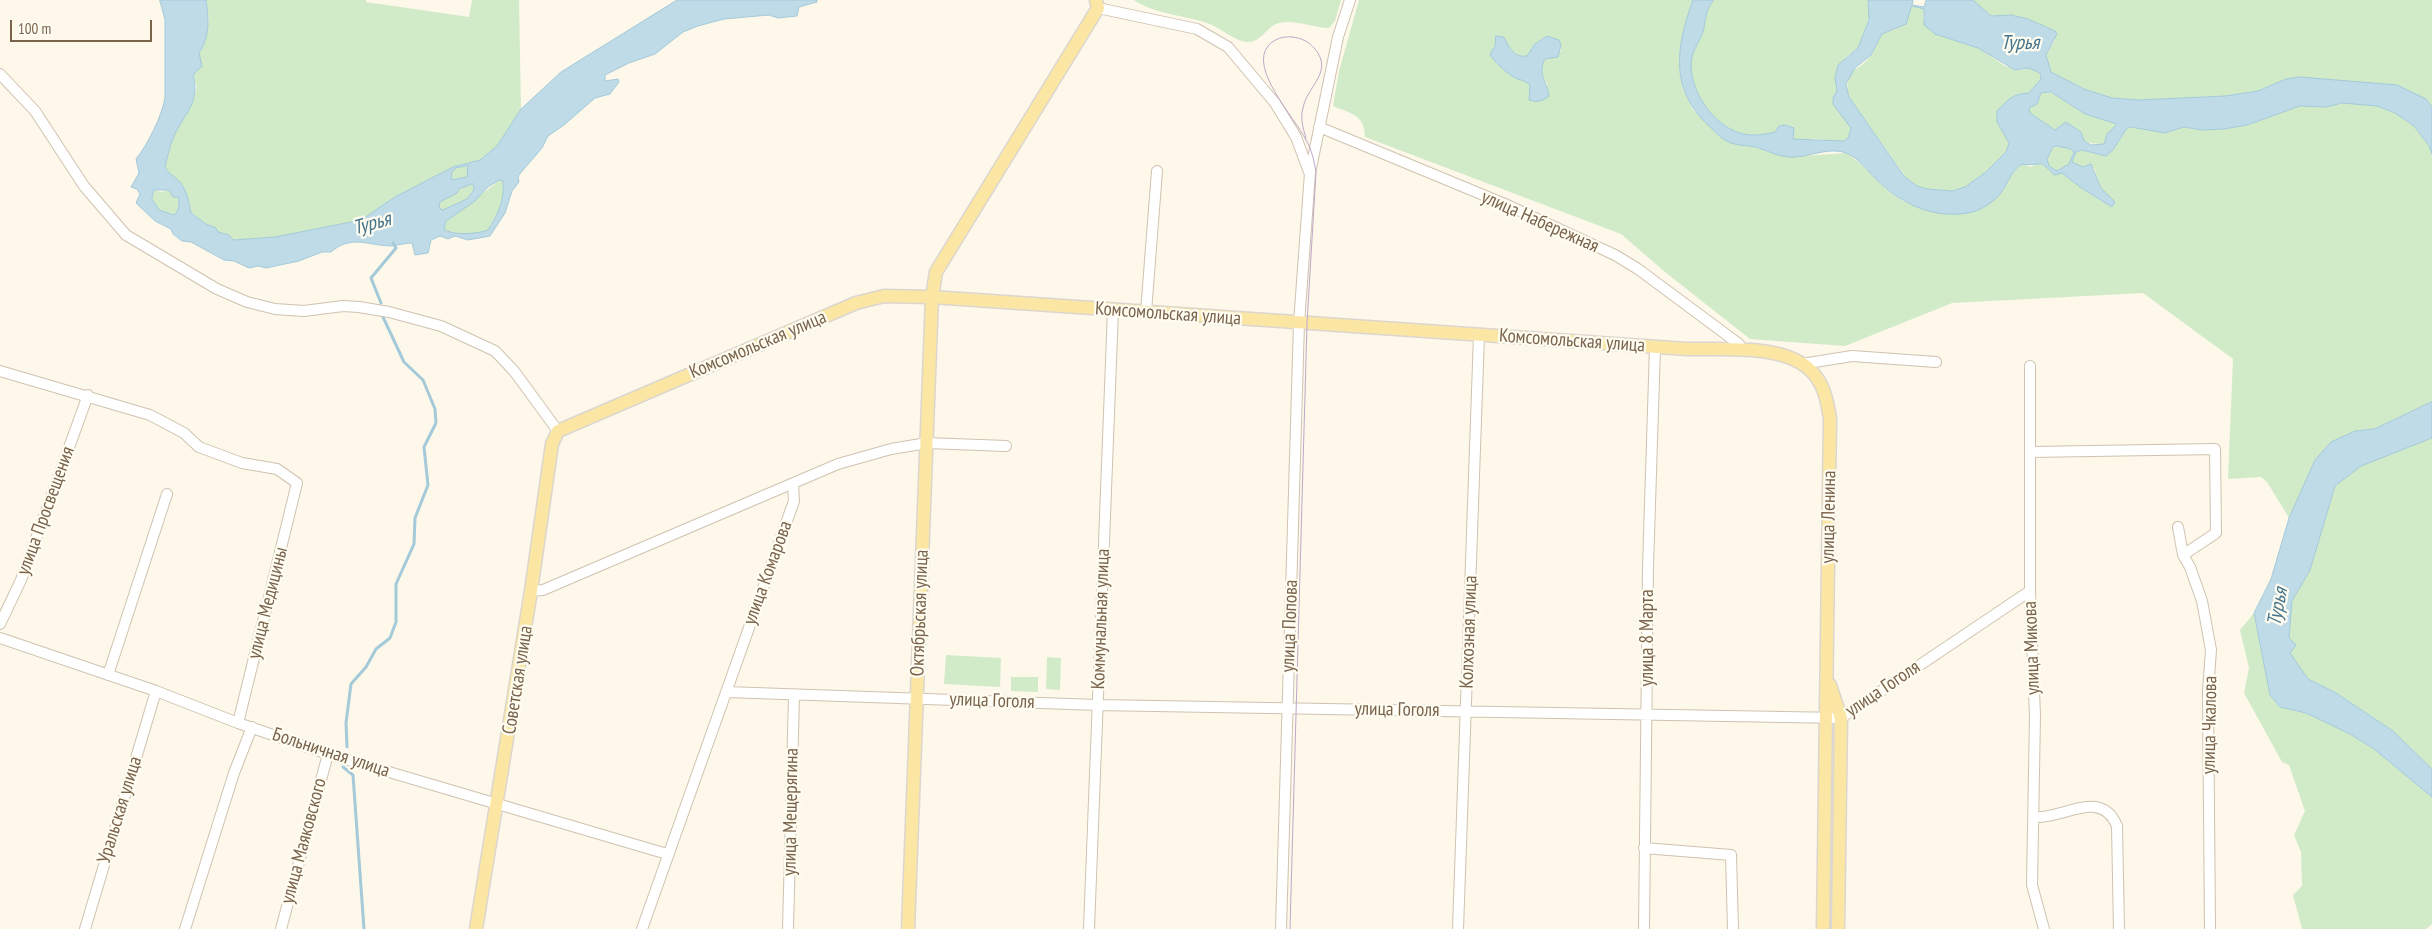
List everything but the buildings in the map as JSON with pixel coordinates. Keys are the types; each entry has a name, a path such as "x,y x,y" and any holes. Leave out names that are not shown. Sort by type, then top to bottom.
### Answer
{"main road":[{"name":"Октябрьская улица","path":"908,929 932,297 936,272 1097,4"},
{"name":"Комсомольская улица","path":"558,431 856,303 884,296 932,297 1479,335 1741,350 1784,356 1802,364"},
{"name":"улица Ленина","path":"1802,364 1814,374 1825,393 1830,418 1823,929"},
{"name":"Советская улица","path":"476,929 532,591 552,444 558,431"},
{"name":"улица Ленина","path":"1827,678 1841,718 1838,929"}],"street":[{"name":"улица Попова","path":"1281,929 1299,323 1310,173 1338,37 1350,0"},
{"path":"1097,4 1197,29 1228,47 1275,103 1296,137 1310,173"},
{"path":"0,74 34,111 84,186 126,235 217,289 247,302 276,309 304,310 343,306 359,307 390,312 450,330 495,351 514,371 558,431"},
{"name":"улица Набережная","path":"1319,127 1505,204 1615,255 1638,269 1740,344 1741,350"},
{"path":"1146,312 1157,171"},
{"name":"Коммунальная улица","path":"1089,929 1113,310"},
{"name":"Колхозная улица","path":"1458,929 1479,335"},
{"name":"улица 8 Марта","path":"1644,929 1644,848 1648,714 1648,567 1655,346"},
{"path":"1802,364 1852,356 1936,362"},
{"name":"улица Микова","path":"2030,366 2030,590 2035,716 2032,885 2044,929"},
{"path":"0,371 88,395"},
{"name":"улица Медицины","path":"88,395 150,415 184,433 199,447 242,463 277,469 298,483 238,723"},
{"name":"улица Просвещения","path":"0,624 22,580 88,395"},
{"path":"793,484 838,464 891,449 927,443 1006,446"},
{"path":"2031,452 2215,449 2216,533 2183,555"},
{"name":"улица Комарова","path":"532,591 542,590 793,484 794,501 667,854 642,929"},
{"path":"108,675 166,494"},
{"name":"улица Чкалова","path":"2178,527 2183,555 2190,567 2202,601 2212,650 2208,691 2210,929"},
{"name":"улица Гоголя","path":"726,692 1098,705 1841,718 2030,590"},
{"name":"Больничная улица","path":"0,638 156,691 238,723 328,754 667,854"},
{"name":"Уральская улица","path":"85,929 156,691"},
{"name":"улица Мещерягина","path":"788,929 794,695"},
{"path":"185,929 234,773 252,727"},
{"name":"улица Маяковского","path":"280,929 328,754"},
{"path":"2034,817 2044,817 2069,810 2098,807 2108,812 2114,818 2117,826 2119,929"},
{"path":"1644,848 1730,855 1733,929"}],"green space":[{"path":"206,0 366,0 366,2 469,17 472,0 519,0 521,109 497,146 480,160 453,167 395,197 361,220 275,237 233,240 229,235 218,232 216,228 206,224 191,213 184,188 167,171 165,166 174,135 195,96 197,87 193,75 199,53 204,45 209,19"},
{"path":"1134,0 1341,0 1335,21 1329,28 1283,22 1272,26 1260,38 1248,42 1234,38 1210,24 1161,12"},
{"path":"1359,0 1693,0 1679,60 1683,89 1693,110 1723,138 1735,144 1750,146 1786,157 1846,153 1861,164 1887,190 1903,201 1925,210 1998,195 2004,189 2009,176 2022,164 2031,167 2038,163 2062,173 2112,207 2115,202 2101,188 2094,168 2083,167 2072,162 2076,152 2082,150 2106,156 2113,150 2127,128 2143,128 2165,133 2184,127 2202,130 2224,129 2247,125 2300,106 2326,107 2342,103 2377,106 2395,113 2414,126 2429,146 2432,154 2432,402 2374,429 2355,431 2315,460 2289,518 2267,482 2261,477 2228,479 2233,359 2143,293 1952,303 1845,346 1750,339 1665,272 1621,234 1365,137 1362,124 1356,116 1333,106 1339,71","holes":["1496,36 1499,36 1514,53 1522,56 1527,56 1535,44 1547,36 1559,40 1561,51 1545,60 1541,68 1541,73 1548,85 1529,94 1530,85 1526,81 1499,65 1490,54 1495,46"]},
{"path":"1714,0 1868,0 1870,13 1865,33 1858,48 1847,56 1836,72 1837,93 1851,128 1848,138 1840,142 1821,139 1793,139 1794,133 1777,130 1775,133 1744,134 1730,129 1711,113 1697,92 1691,68 1692,57 1703,32 1707,11"},
{"path":"1973,0 2432,0 2432,107 2426,99 2286,79 2258,91 2225,96 2139,100 2112,98 2084,89 2051,72 2046,55 2055,40 2054,31 2028,19 2011,15 1991,16"},
{"path":"1912,6 1924,9 1923,20 1947,38 1978,48 2005,66 2023,70 2029,68 2040,73 2041,79 2029,93 2012,98 1997,111 1997,122 2009,143 2006,152 1986,172 1965,187 1953,191 1927,189 1917,186 1905,176 1849,97 1848,80 1850,75 1871,55 1882,34 1896,29"},
{"path":"2051,92 2085,114 2118,124 2107,134 2104,144 2094,144 2074,139 2030,113 2029,108 2037,104 2041,93"},
{"path":"2053,147 2071,149 2074,152 2069,164 2057,171 2049,166 2047,159"},
{"path":"469,166 467,177 451,180 452,172 456,168"},
{"path":"500,180 503,181 502,200 498,213 488,230 466,234 453,233 444,229 446,221"},
{"path":"473,184 474,190 467,199 442,210 438,207 440,202 457,193 459,189"},
{"path":"154,190 161,192 169,190 174,196 178,197 179,207 174,215 159,210 152,199"},
{"path":"2432,438 2432,769 2393,731 2336,693 2308,679 2289,653 2289,638 2292,601 2310,570 2335,486 2361,466"},
{"path":"2254,613 2270,695 2280,707 2306,713 2350,734 2374,749 2432,797 2432,924 2426,929 2302,929 2293,895 2302,886 2301,852 2294,835 2305,811 2289,765 2282,762 2244,693 2249,668 2240,630"},
{"path":"946,655 1001,658 1000,687 944,684"},
{"path":"1047,657 1061,658 1060,690 1046,689"},
{"path":"1011,677 1038,677 1038,692 1011,691"}],"water":[{"path":"160,0 206,0 208,27 203,47 199,53 202,66 193,75 195,93 193,100 174,136 165,166 167,171 184,188 191,213 206,224 216,228 218,232 229,235 233,240 275,237 361,220 395,197 453,167 480,160 497,146 521,109 561,72 677,0 817,0 817,2 799,7 797,16 778,18 769,15 724,19 698,26 683,32 655,54 629,63 605,75 605,81 618,79 619,82 610,94 595,98 564,125 548,136 542,148 518,176 519,182 512,191 505,213 490,236 468,240 455,236 448,239 440,236 431,240 428,253 415,255 412,243 384,246 361,242 346,243 331,252 322,252 299,261 266,268 258,266 249,268 234,261 224,260 191,242 182,241 173,234 171,229 155,221 136,203 140,194 137,189 131,187 139,173 136,159 154,130 164,104 165,20","holes":["468,166 467,177 451,180 452,172 456,168","500,180 503,181 500,207 488,230 465,234 453,233 444,229 446,221 475,201 488,187","473,184 474,190 467,199 442,210 439,207 440,202 457,193 459,189","154,190 169,190 173,197 178,197 177,211 174,215 159,210 152,199"]},
{"name":"Турья","path":"1693,0 1714,0 1707,11 1703,32 1692,57 1693,80 1703,103 1711,113 1730,129 1744,134 1771,133 1775,132 1779,126 1785,125 1794,128 1793,139 1844,141 1848,138 1851,128 1833,104 1833,98 1837,91 1835,78 1838,65 1858,48 1869,20 1868,0 1913,0 1912,5 1924,7 1926,0 1973,0 1991,16 2011,15 2028,19 2055,31 2057,34 2046,55 2051,72 2084,89 2112,98 2139,100 2225,96 2258,91 2286,79 2300,77 2397,85 2426,99 2432,107 2432,154 2429,146 2414,126 2395,113 2377,106 2342,103 2326,107 2300,106 2247,125 2224,129 2202,130 2184,127 2165,133 2131,127 2127,128 2113,150 2106,156 2082,150 2076,152 2072,162 2083,167 2091,164 2101,188 2115,202 2112,207 2062,173 2054,175 2041,164 2022,164 2013,172 1998,197 1989,204 1968,213 1942,214 1917,207 1895,195 1848,154 1834,151 1788,157 1726,141 1696,112 1687,97 1682,82 1680,51 1687,17","holes":["1912,6 1924,9 1924,25 1935,34 1978,48 2015,70 2029,68 2040,73 2041,79 2029,93 2011,98 1997,111 1997,122 2009,143 2006,152 1986,172 1965,187 1953,191 1927,189 1917,186 1904,176 1849,97 1846,84 1855,68 1871,55 1882,34 1906,24","2051,92 2085,114 2117,124 2107,134 2104,144 2091,145 2084,141 2081,132 2066,122 2055,130 2030,113 2029,108 2037,104 2041,93","2053,147 2071,149 2074,152 2069,164 2057,171 2049,166 2047,159"]},
{"path":"1496,36 1504,37 1512,51 1522,56 1527,56 1535,44 1547,36 1559,40 1561,45 1558,57 1545,59 1542,69 1549,96 1540,101 1529,100 1530,85 1507,72 1491,57 1490,54 1495,46"},
{"path":"2432,402 2432,438 2361,466 2335,486 2310,570 2292,601 2289,638 2296,645 2290,653 2308,679 2336,693 2393,731 2432,769 2432,797 2374,749 2350,734 2306,713 2280,707 2270,695 2254,613 2271,579 2289,518 2315,460 2331,442 2355,431 2374,429"}],"waterway":[{"path":"381,303 371,278 396,248 393,243"},
{"path":"347,747 346,723 351,684 366,667 376,649 390,638 396,622 396,584 414,544 415,518 428,485 424,447 436,423 435,409 423,380 404,362 383,317"},
{"path":"343,767 353,775 364,929"}],"tram line":[{"path":"1290,929 1307,323 1316,172 1308,144 1276,93 1264,67 1264,56 1268,46 1273,41 1285,37 1299,38 1310,44 1320,57 1322,65 1318,79 1305,100 1302,112 1302,123 1306,138"}]}
